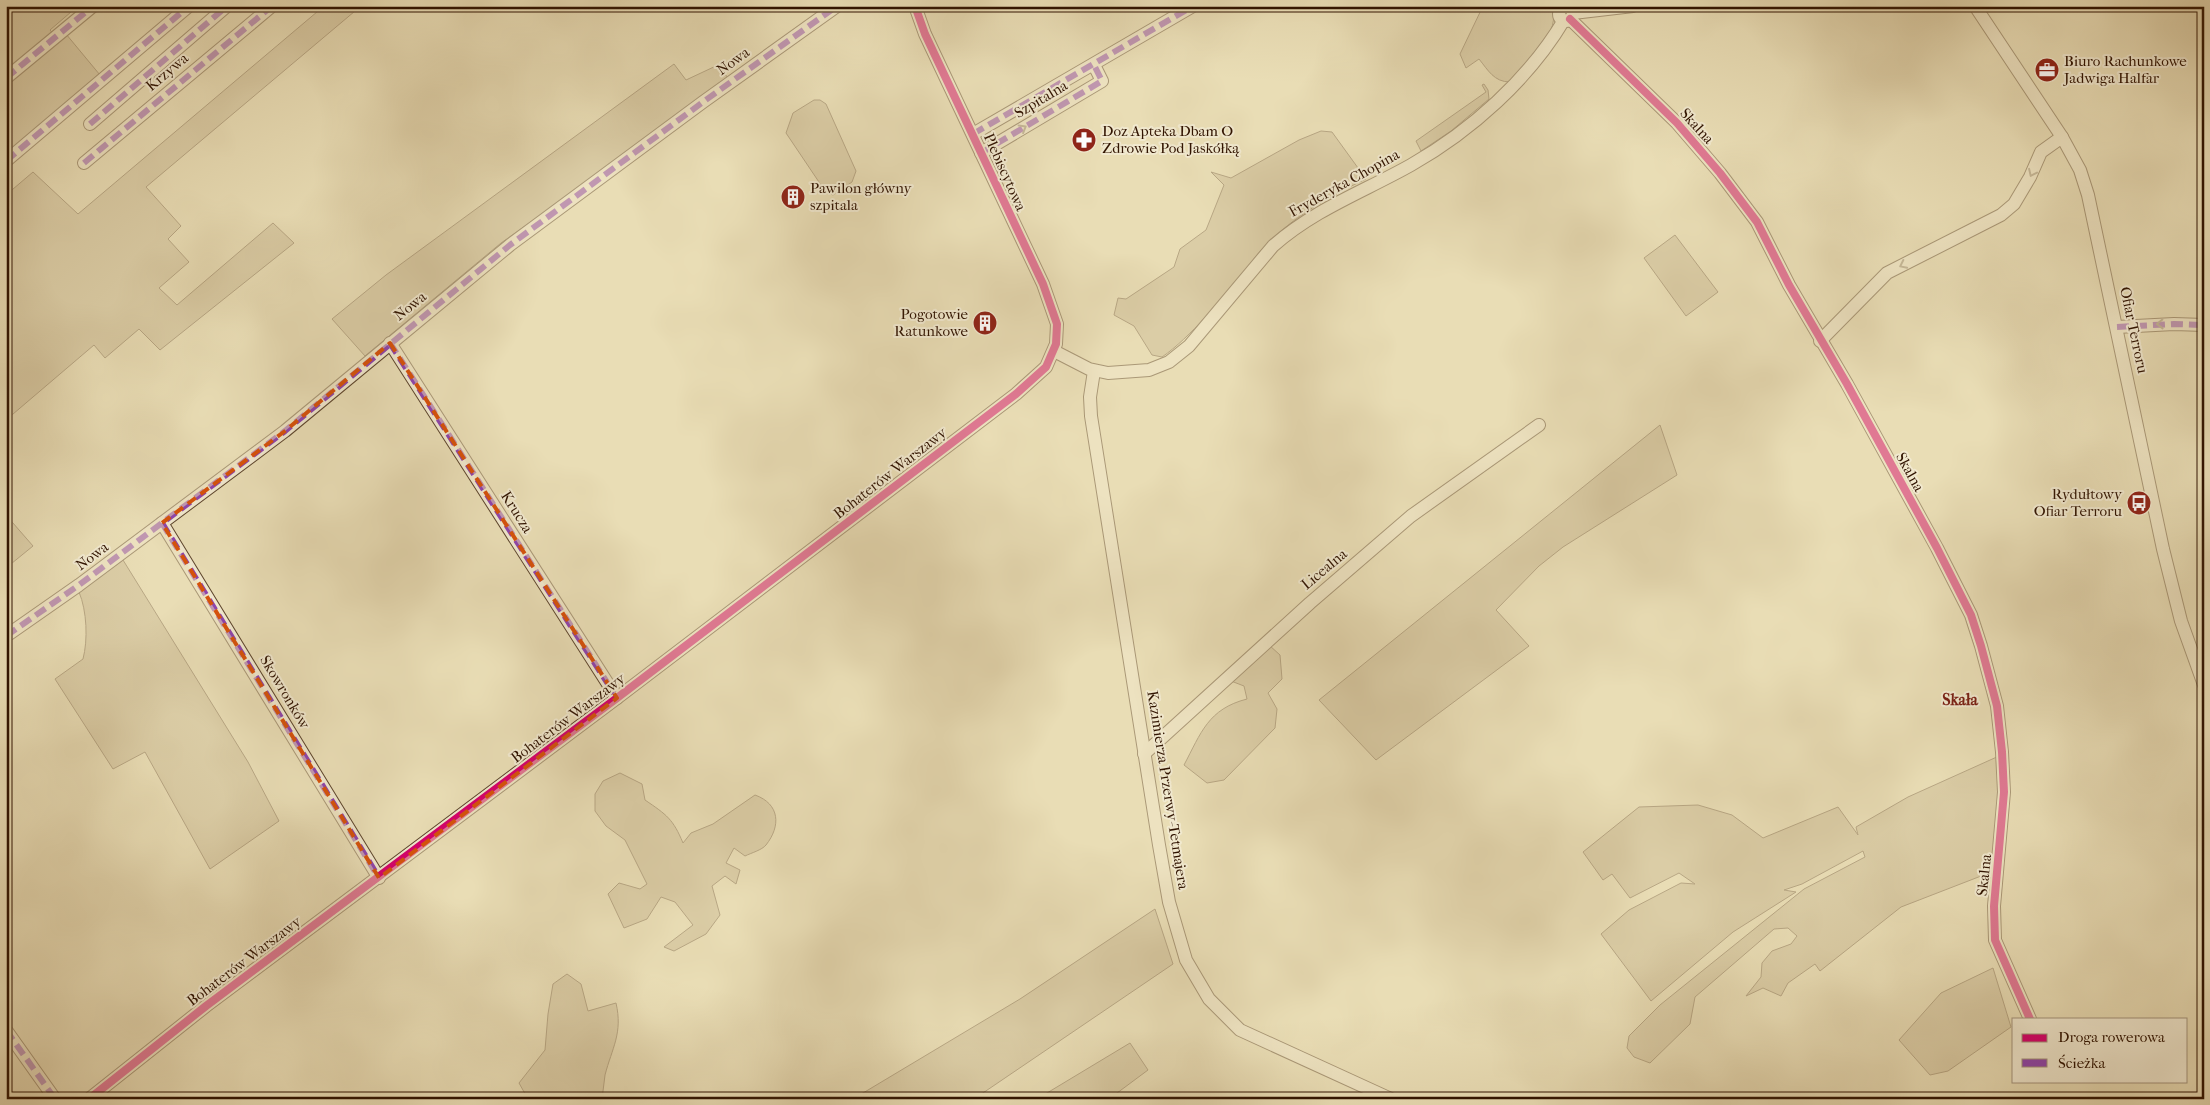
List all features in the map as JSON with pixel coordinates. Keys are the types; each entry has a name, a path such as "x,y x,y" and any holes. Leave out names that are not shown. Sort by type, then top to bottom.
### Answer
{"street":[{"path":"6,78 93,6"},
{"path":"6,161 189,6"},
{"path":"90,124 227,6"},
{"name":"Krzywa","path":"84,163 272,6"},
{"name":"Nowa","path":"6,636 80,585 285,431 510,245 837,6"},
{"name":"Plebiscytowa","path":"915,6 925,34 1054,311 1057,335 1054,351"},
{"name":"Szpitalna","path":"973,134 1194,6"},
{"path":"1565,13 1634,6"},
{"name":"Ofiar Terroru","path":"1975,6 2062,137 2080,170 2088,195 2176,603 2204,685"},
{"name":"Skalna","path":"1565,13 1661,106 1720,173 1757,222 1820,341 1847,384 1937,548 1971,615 1997,706 2004,792 1994,906 1995,940 2030,1018"},
{"name":"Fryderyka Chopina","path":"1054,351 1094,371 1124,374 1149,370 1169,362 1189,346 1273,246 1290,232 1306,220 1411,164 1454,137 1508,91 1534,64 1565,13"},
{"name":"Szpitalna","path":"981,153 1102,81 1094,65"},
{"path":"1820,341 1886,273 2001,215 2018,197 2030,177 2041,152 2062,137"},
{"path":"2117,327 2174,324 2204,325"},
{"name":"Krucza","path":"390,343 617,698"},
{"name":"Bohaterów Warszawy","path":"89,1099 206,1006 379,878 1016,394 1046,366 1054,351"},
{"name":"Kazimierza Przerwy-Tetmajera","path":"1094,371 1090,397 1091,416 1169,902 1186,960 1209,999 1240,1030 1391,1099"},
{"name":"Licealna","path":"1144,754 1310,603 1411,516 1539,425"},
{"name":"Skowronków","path":"162,524 379,878"},
{"path":"6,1030 55,1099"}],"highlighted area":[{"path":"390,343 617,698 379,878 162,523 285,431"}],"shaded area":[{"path":"6,6 78,6 50,30 56,37 6,78"},
{"path":"324,6 361,6 146,187 181,226 168,239 189,262 159,288 177,305 273,223 294,243 160,350 139,329 105,358 94,345 6,420 6,195 33,172 78,214"},
{"path":"1483,6 1550,6 1553,15 1548,36 1533,57 1510,82 1496,78 1479,59 1466,68 1460,54"},
{"path":"66,34 100,75 6,153 6,83"},
{"path":"674,64 686,80 718,65 728,78 671,123 501,243 365,356 332,319 386,275"},
{"path":"1484,84 1488,90 1489,99 1451,131 1421,151 1416,141 1486,92 1482,85"},
{"path":"814,100 820,100 826,104 856,171 852,182 833,195 825,191 786,133 793,113"},
{"path":"1321,131 1332,132 1366,179 1325,200 1287,226 1261,250 1216,305 1184,339 1162,357 1152,355 1134,326 1114,315 1118,298 1126,299 1174,267 1180,249 1206,230 1224,185 1211,172 1231,178 1299,140"},
{"path":"1675,235 1718,292 1686,316 1644,258"},
{"path":"1660,425 1677,475 1563,547 1539,566 1496,610 1529,646 1376,760 1319,700"},
{"path":"6,515 33,546 6,568"},
{"path":"123,560 248,762 279,821 210,869 145,752 113,769 55,679 83,659 86,643 86,626 84,608 79,592"},
{"path":"1269,645 1280,655 1282,679 1268,693 1277,709 1275,728 1224,780 1207,783 1184,765 1201,733 1214,716 1234,703 1247,699 1244,686 1231,681"},
{"path":"1999,756 2000,793 1994,871 1901,907 1820,971 1815,964 1788,983 1781,996 1763,988 1746,996 1761,977 1762,963 1772,951 1791,944 1797,936 1788,928 1774,929 1695,997 1690,1024 1650,1063 1634,1057 1627,1048 1629,1036 1660,1005 1804,889 1865,857 1863,851 1802,884 1784,890 1796,892 1733,932 1651,1001 1601,934 1629,910 1681,883 1695,884 1679,873 1630,898 1612,874 1603,880 1583,852 1639,807 1698,805 1732,815 1763,838 1838,807 1858,835 1856,827 1908,797"},
{"path":"620,773 642,784 645,800 668,818 676,828 683,843 691,833 713,824 755,795 769,804 776,816 776,823 771,838 764,847 745,856 734,848 726,863 740,870 736,884 725,876 712,886 720,915 706,934 674,951 664,947 693,925 675,902 661,897 647,919 624,928 608,894 619,883 640,889 647,884 625,840 606,826 595,811 595,794 603,781"},
{"path":"1155,909 1173,964 974,1099 853,1099 1020,999"},
{"path":"1993,968 2011,1027 1948,1071 1930,1075 1899,1040 1941,993"},
{"path":"567,974 581,984 588,1011 616,1003 618,1023 616,1040 605,1075 602,1099 528,1099 519,1083 545,1050 553,984"},
{"path":"1130,1043 1148,1070 1109,1099 1037,1099"}],"marked path":[{"path":"6,78 93,6"},
{"path":"6,161 189,6"},
{"path":"90,124 227,6"},
{"path":"84,163 272,6"},
{"path":"6,636 79,585 285,431 510,245 703,102 837,6"},
{"path":"973,134 1193,6"},
{"path":"1559,6 1562,9"},
{"path":"981,153 1102,81 1094,65"},
{"path":"2117,327 2174,324 2204,325"},
{"path":"390,343 617,698"},
{"path":"162,523 379,878"},
{"path":"6,1030 55,1099"}],"cycle path":[{"path":"89,1099 206,1006 617,698 1016,394 1046,367 1056,344 1057,324 1043,284 925,34 915,6"},
{"path":"1570,19 1677,123 1720,173 1757,222 1789,285 1847,384 1937,548 1971,615 1997,706 2002,752 2004,792 1994,906 1995,940 2030,1018"}],"place":[{"name":"Biuro Rachunkowe Jadwiga Halfar","path":"2047,70"},
{"name":"Doz Apteka Dbam O Zdrowie Pod Jaskółką","path":"1084,140"},
{"name":"Pawilon główny szpitala","path":"793,197"},
{"name":"Pogotowie Ratunkowe","path":"985,323"},
{"name":"Rydułtowy Ofiar Terroru","path":"2139,503"}],"district":[{"name":"Skała","path":"1960,699"}]}
